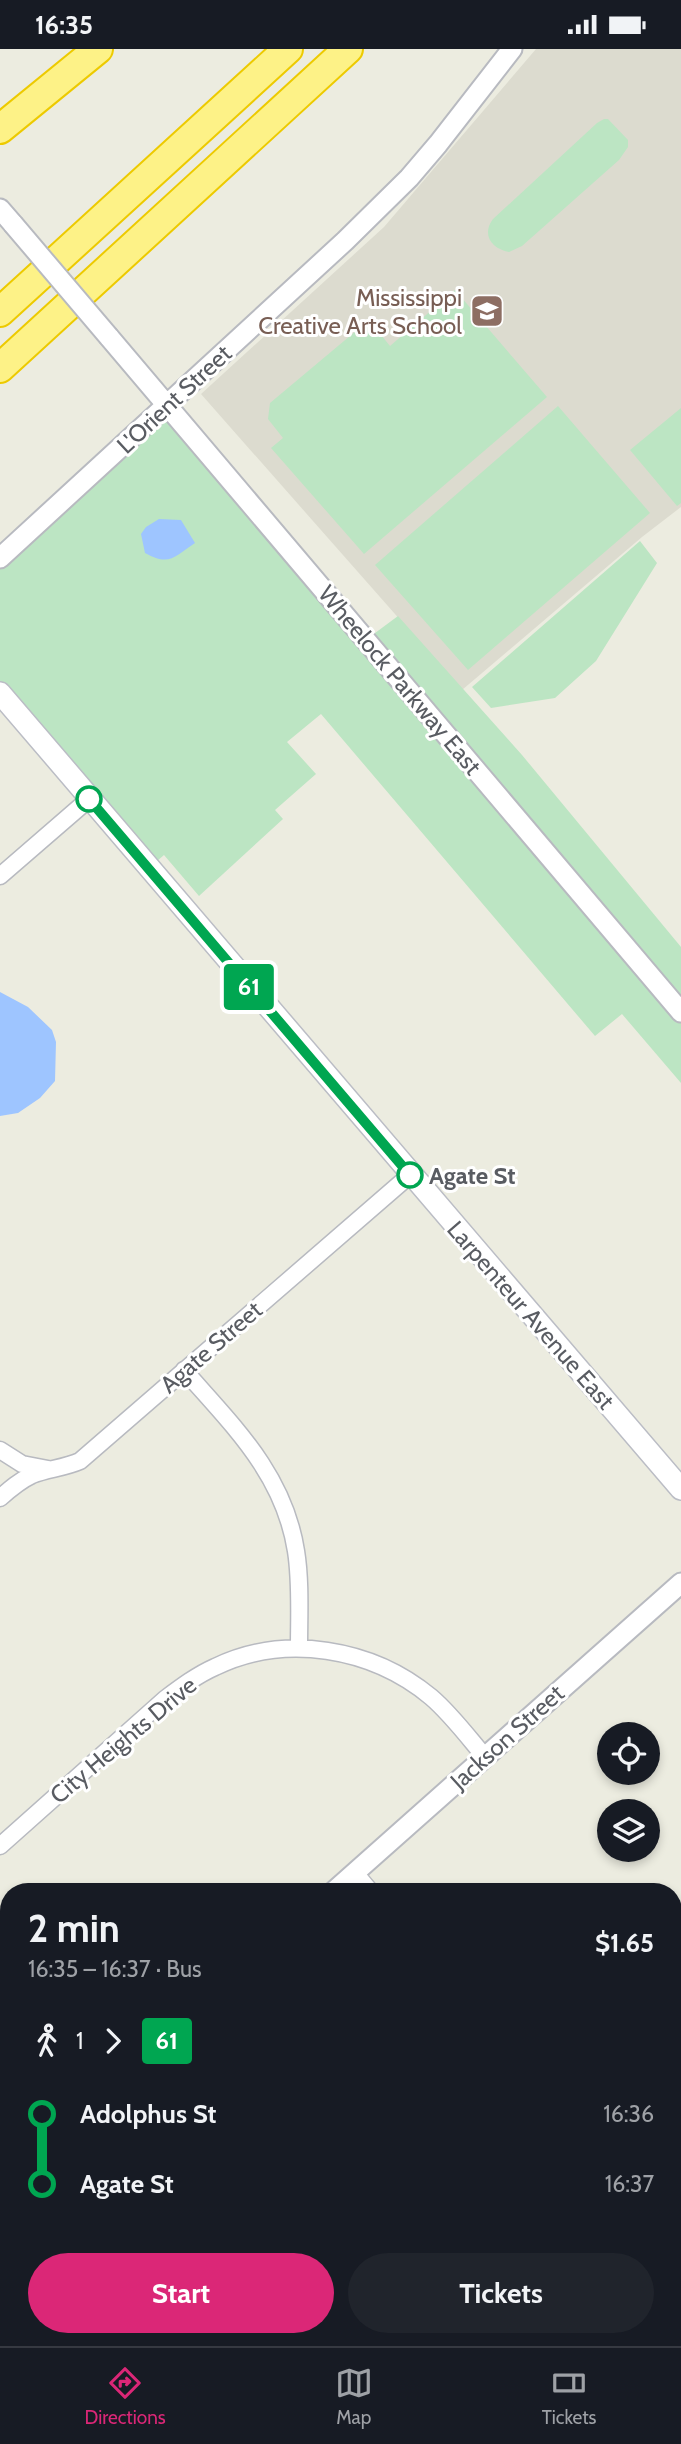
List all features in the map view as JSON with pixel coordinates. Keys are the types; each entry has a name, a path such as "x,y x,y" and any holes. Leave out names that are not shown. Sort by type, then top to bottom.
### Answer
{"highway":[{"path":"0,129 98,49"},
{"path":"0,312 288,49"},
{"path":"0,368 348,49"}],"main road":[{"name":"Larpenteur Avenue East","path":"0,693 681,1489"}],"street":[{"name":"L'Orient Street","path":"0,558 168,406 409,178 512,49"},
{"name":"Wheelock Parkway East","path":"8,218 681,1012"},
{"path":"0,877 89,799"},
{"name":"Agate Street","path":"0,1499 17,1483 50,1469 80,1461 410,1175"},
{"path":"184,1370 252,1448 281,1496 297,1553 299,1648"},
{"path":"0,1450 22,1464 50,1469"},
{"name":"Jackson Street","path":"343,1883 681,1583"},
{"name":"City Heights Drive","path":"0,1846 191,1679 243,1656 272,1650 299,1648 332,1651 383,1667 433,1698 485,1757"},
{"path":"355,1873 363,1883"}],"shaded area":[{"name":"Mississippi Creative Arts School","path":"536,49 681,49 681,507 462,690 201,394 384,227"}],"green space":[{"path":"604,119 608,119 628,140 628,147 619,160 522,246 509,252 493,244 488,230 493,219"},
{"path":"455,290 547,397 364,554 271,448 283,438 268,419 270,403 369,320 390,346"},
{"path":"168,406 367,639 398,616 522,755 681,947 681,1083 622,1014 595,1036 321,714 287,742 316,774 275,810 283,819 199,896 164,855 149,868 0,693 0,558"},
{"path":"558,406 650,513 468,670 375,565"},
{"path":"681,408 681,503 677,506 630,450"},
{"path":"640,541 657,563 596,661 555,698 491,708 472,687"}],"water":[{"path":"159,519 181,520 195,543 177,556 167,559 145,553 141,534 146,527"},
{"path":"0,992 28,1007 52,1030 56,1042 55,1081 40,1098 18,1113 0,1116"}],"bus line":[{"name":"61","path":"89,799 410,1175"}],"place":[{"name":"Mississippi Creative Arts School","path":"487,311"},
{"name":"Agate St","path":"410,1175"}]}
